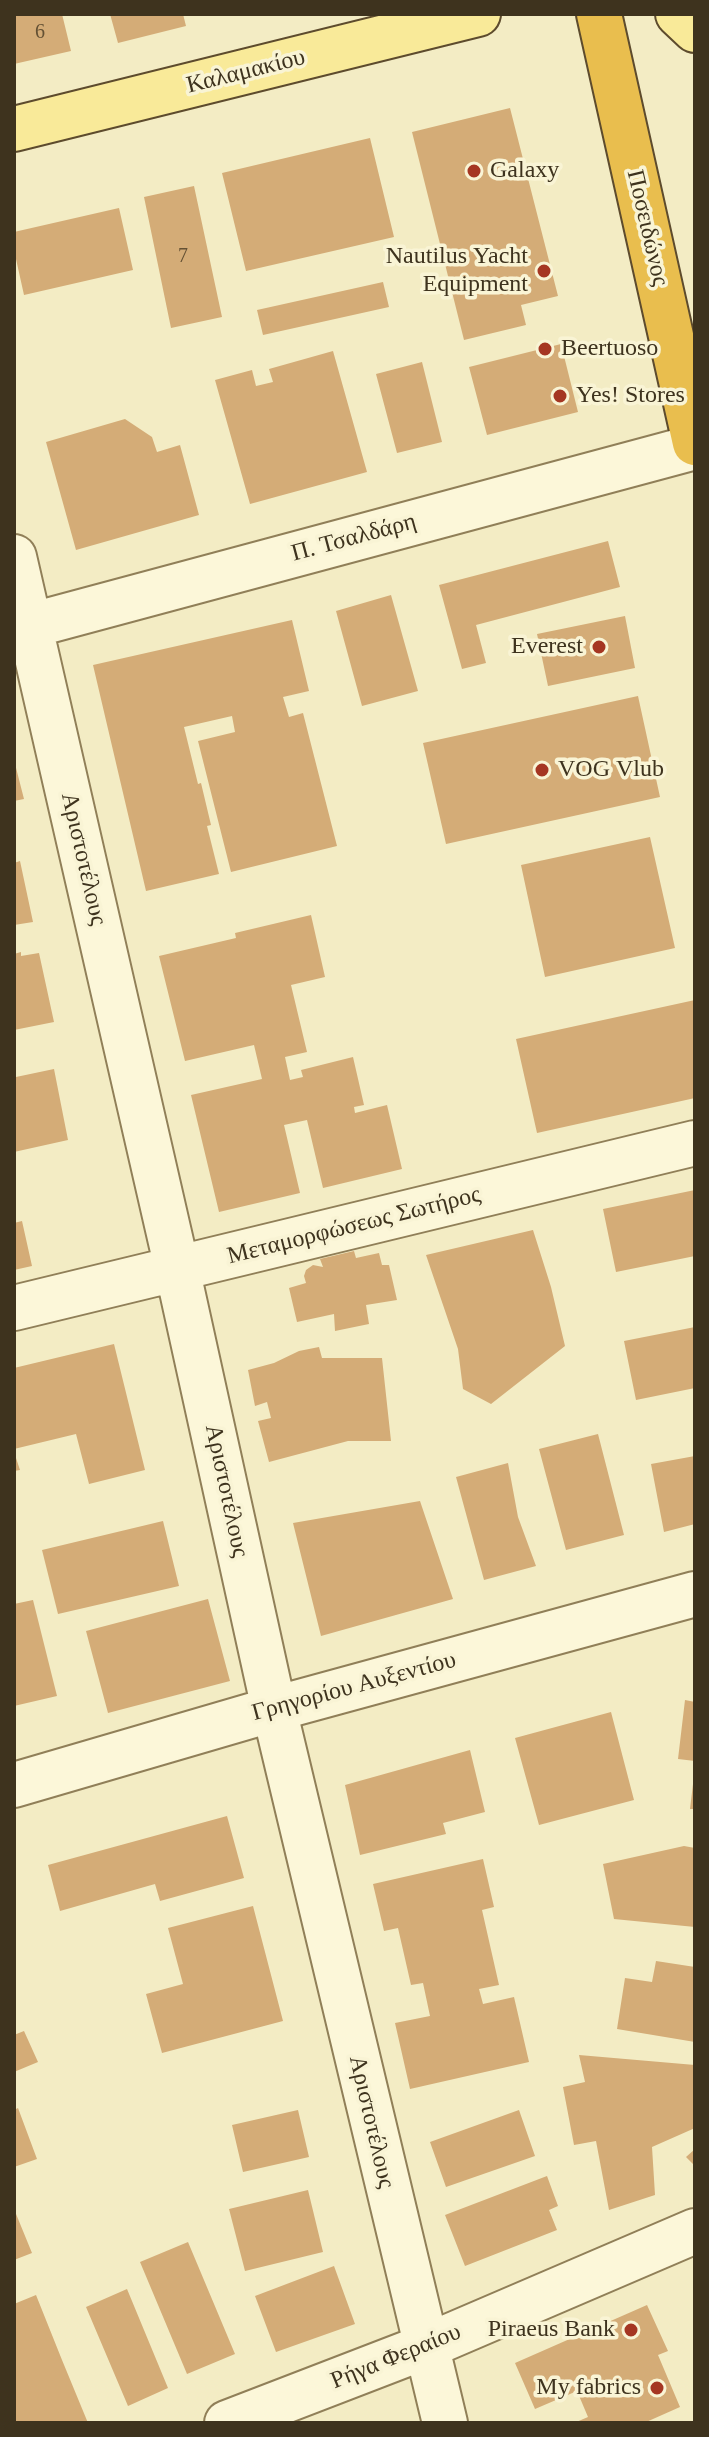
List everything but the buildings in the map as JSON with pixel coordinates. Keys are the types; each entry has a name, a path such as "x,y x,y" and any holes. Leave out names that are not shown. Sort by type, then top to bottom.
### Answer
{"highway":[{"name":"Ποσειδώνος","path":"599,14 695,445"}],"main road":[{"name":"Καλαμακίου","path":"14,129 478,14"},
{"path":"678,14 695,30"}],"street":[{"name":"Π. Τσαλδάρη","path":"22,628 695,445"},
{"name":"Αριστοτέλους","path":"14,557 22,628 177,1268 274,1709 445,2423"},
{"name":"Μεταμορφώσεως Σωτήρος","path":"14,1308 695,1143"},
{"name":"Γρηγορίου Αυξεντίου","path":"14,1785 274,1709 695,1594"},
{"name":"Ρήγα Φεραίου","path":"227,2423 427,2346 695,2231"}],"place":[{"name":"Galaxy","path":"474,171"},
{"name":"Nautilus Yacht Equipment","path":"544,271"},
{"name":"Beertuoso","path":"545,349"},
{"name":"Yes! Stores","path":"560,396"},
{"name":"Everest","path":"599,647"},
{"name":"VOG Vlub","path":"542,770"},
{"name":"Piraeus Bank","path":"631,2330"},
{"name":"My fabrics","path":"657,2388"}]}
